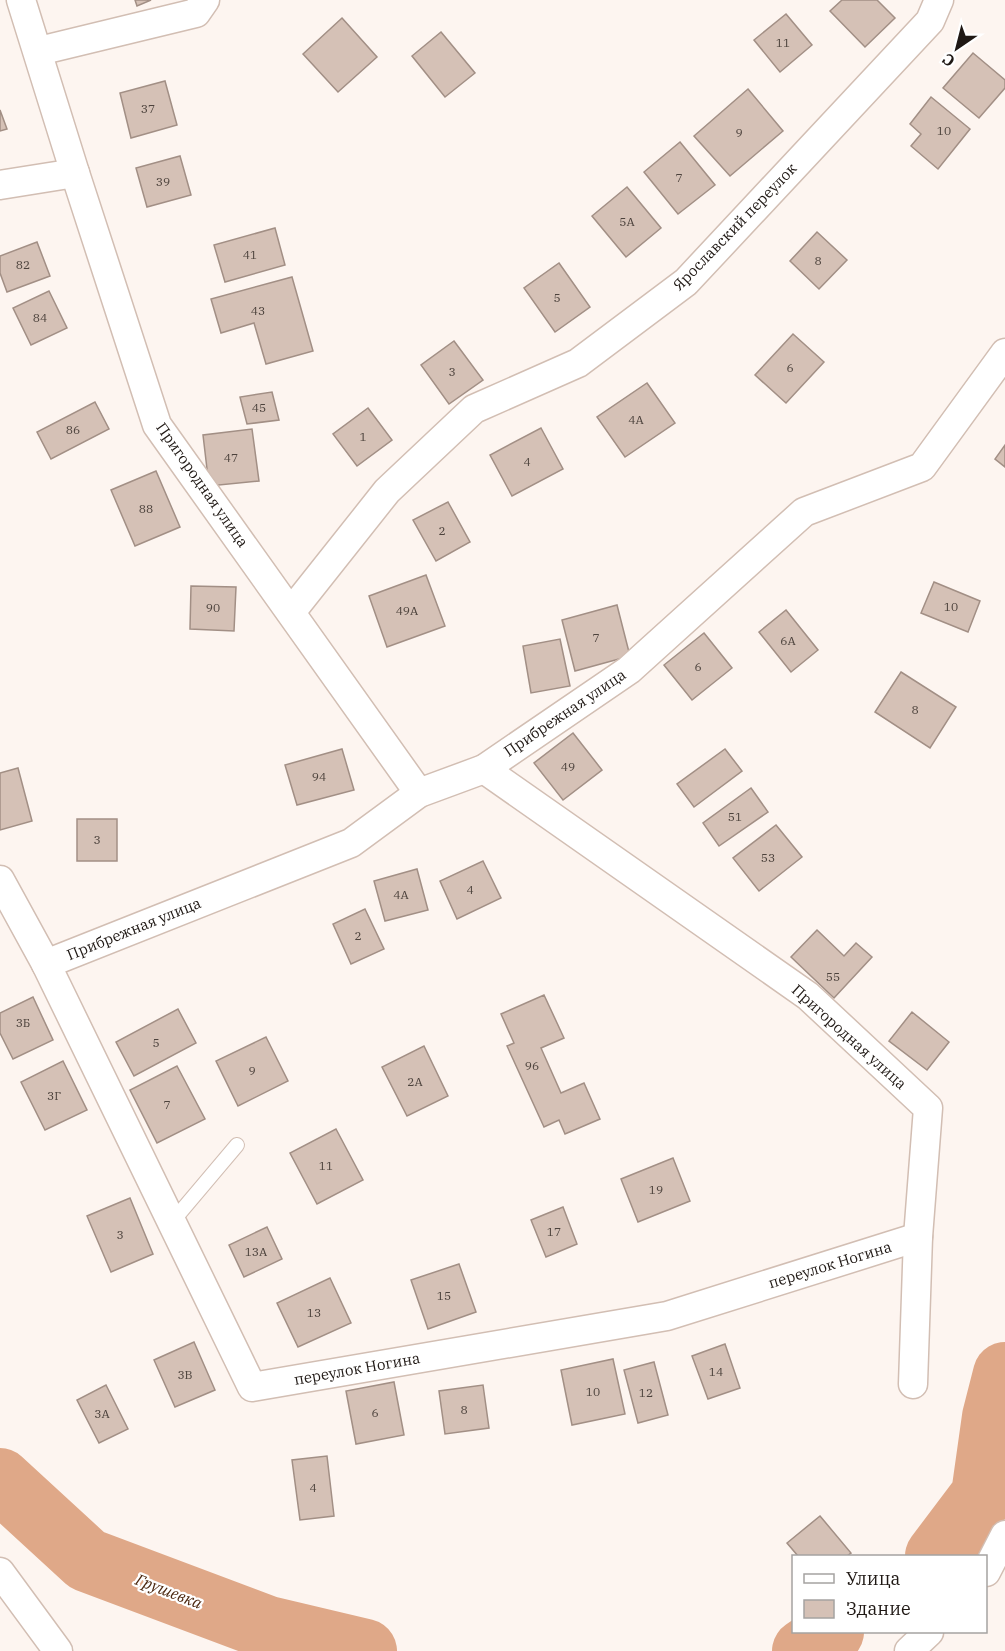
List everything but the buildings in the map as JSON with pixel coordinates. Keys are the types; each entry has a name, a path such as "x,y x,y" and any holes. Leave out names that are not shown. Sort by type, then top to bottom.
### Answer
{"street":[{"name":"Пригородная улица","path":"21,0 157,425 419,793"},
{"path":"39,51 196,14 205,0"},
{"name":"Ярославский переулок","path":"291,612 387,491 474,409 578,363 686,282 930,21 939,0"},
{"path":"0,185 75,173"},
{"name":"Прибрежная улица","path":"46,964 351,843 419,793 484,769 629,670 804,512 922,467 1005,353"},
{"name":"Пригородная улица","path":"484,769 808,996 928,1108 918,1237 913,1384"},
{"name":"переулок Ногина","path":"0,880 46,964 252,1387 667,1316 918,1237"},
{"path":"987,1570 1005,1535"},
{"path":"0,1572 58,1651"},
{"path":"909,1651 928,1633"}],"lane":[{"path":"172,1222 237,1145"}],"waterway":[{"name":"Грушевка","path":"938,1555 983,1495 994,1417 1005,1374"},
{"name":"Грушевка","path":"0,1480 87,1560 268,1628 365,1651"},
{"name":"Грушевка","path":"804,1651 831,1633"}]}
